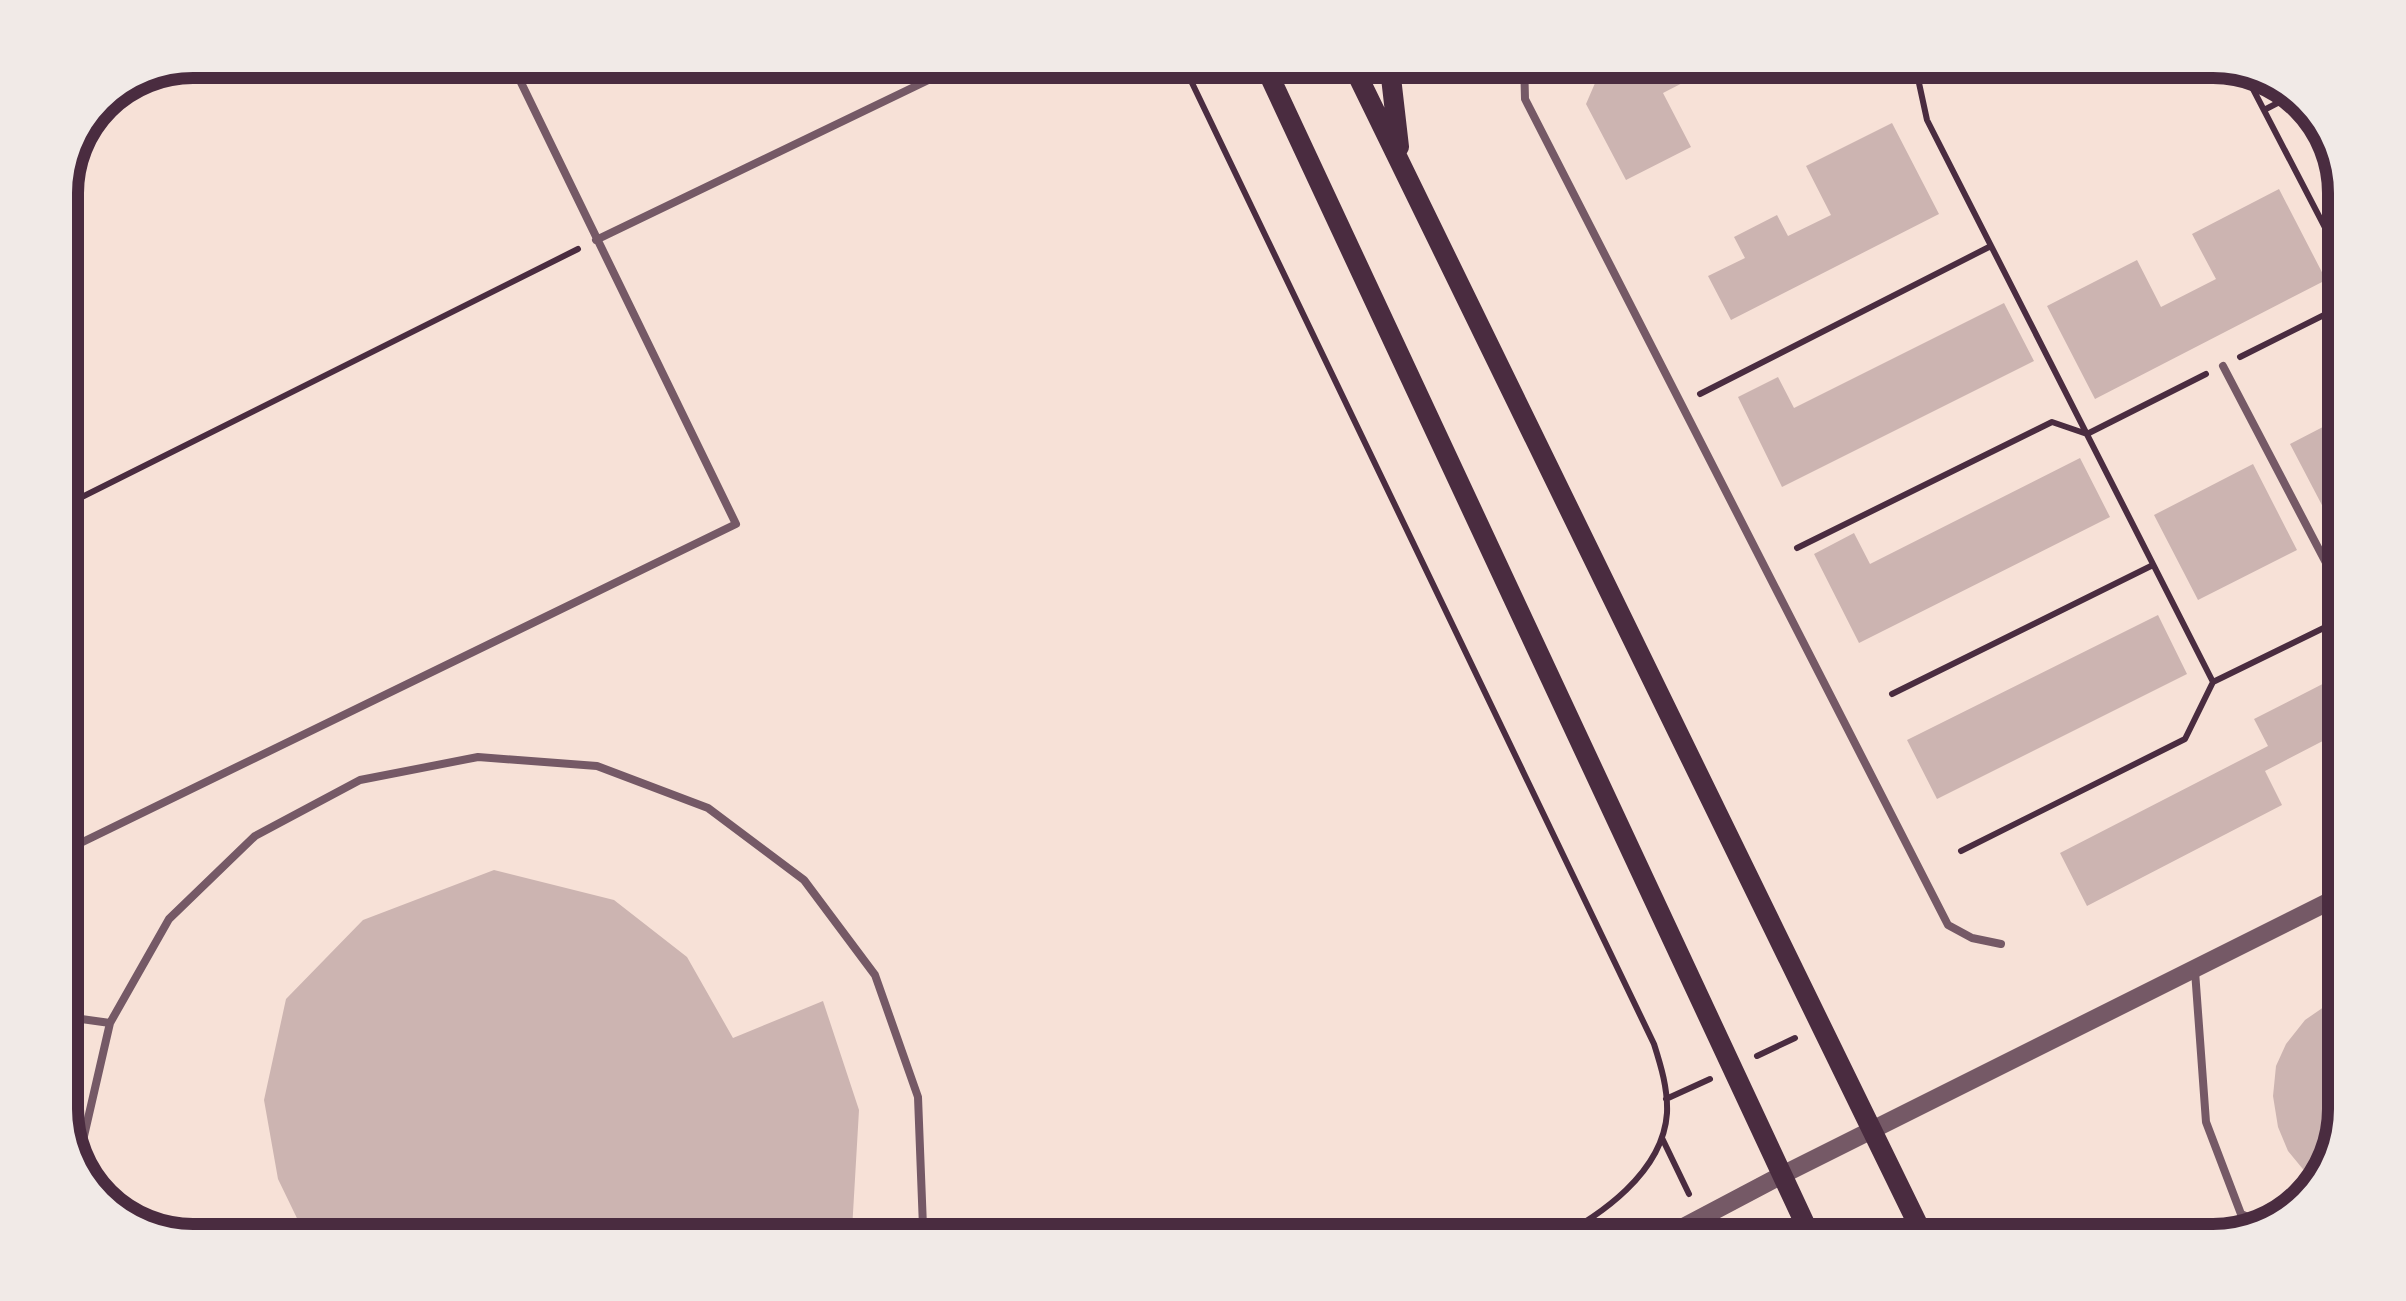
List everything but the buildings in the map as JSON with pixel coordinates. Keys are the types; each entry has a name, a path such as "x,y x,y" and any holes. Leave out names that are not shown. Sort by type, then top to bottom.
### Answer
{"main road":[{"path":"1270,78 1805,1224"},
{"path":"1359,78 1918,1224"},
{"path":"1391,78 1401,164"}],"street":[{"path":"1690,1224 2328,902"}],"lane":[{"path":"78,844 736,524 519,78"},
{"path":"596,240 933,78"},
{"path":"1524,78 1525,99 1948,925 1972,938 2001,944"},
{"path":"2223,366 2328,567"},
{"path":"83,1141 110,1022 169,920 255,836 360,780 478,757 596,766 708,808 804,880 875,975 918,1098 922,1224"},
{"path":"2195,971 2206,1122 2241,1214 2250,1218"},
{"path":"78,1018 110,1022"}],"path":[{"path":"1190,78 1654,1044 1664,1075 1666,1114 1661,1137 1643,1173 1609,1204 1578,1224"},
{"path":"1918,78 1927,120 2213,682"},
{"path":"2250,84 2328,233"},
{"path":"2264,110 2282,101"},
{"path":"78,499 596,240"},
{"path":"1681,404 1991,246"},
{"path":"1798,548 2052,422 2087,434 2328,313"},
{"path":"1892,694 2153,565"},
{"path":"1961,851 2185,739 2213,682 2328,626"},
{"path":"1661,1137 1701,1218"}]}
